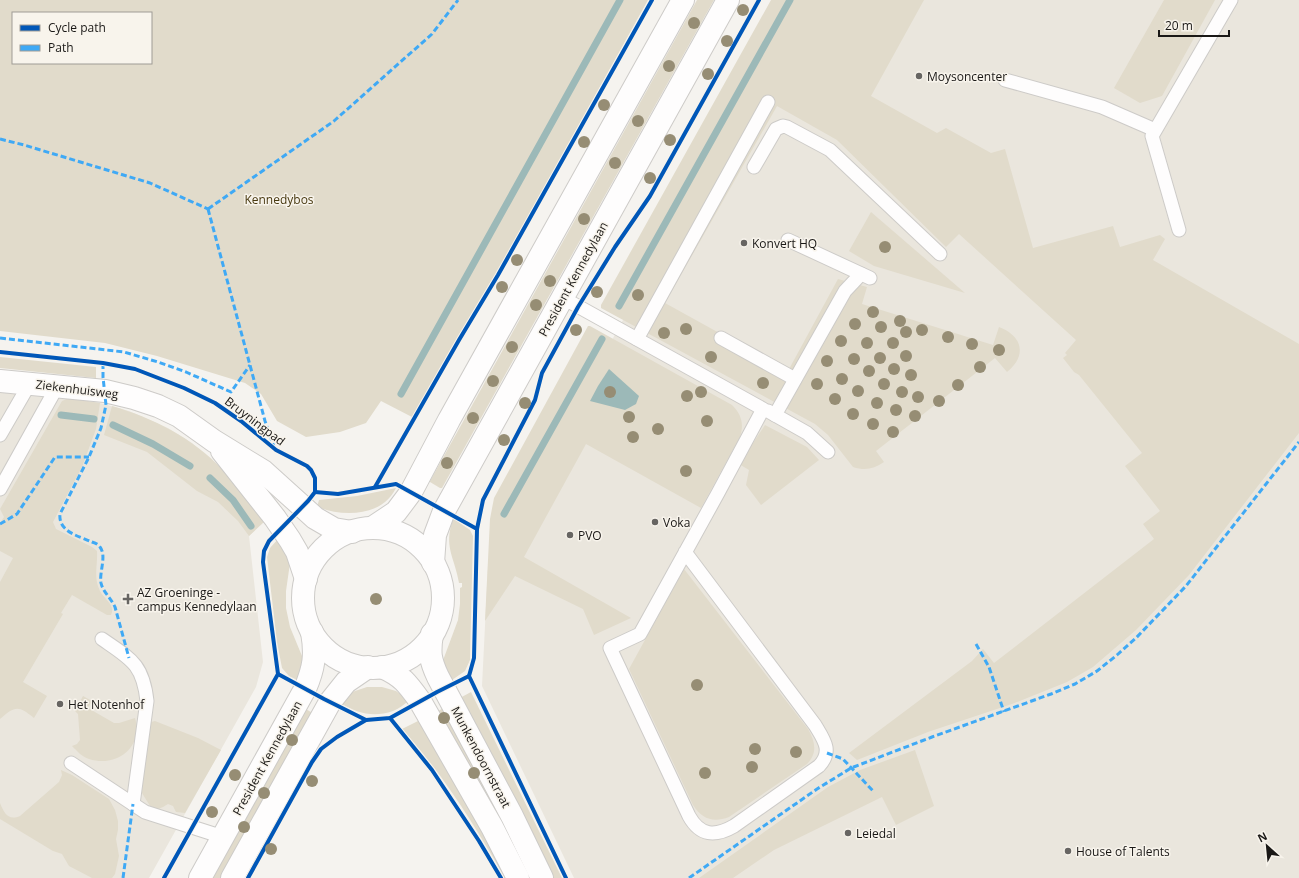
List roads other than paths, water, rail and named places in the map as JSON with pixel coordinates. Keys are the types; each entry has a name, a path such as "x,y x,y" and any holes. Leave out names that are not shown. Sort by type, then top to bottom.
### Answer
{"main road":[{"name":"President Kennedylaan","path":"362,530 392,531 410,539 426,552 433,563 441,582 442,603 438,622 432,634 419,650 396,664 375,667 354,665 336,657 320,644 306,620 303,606 303,592 311,566 323,549 340,537 362,530 396,512 412,492 460,400 683,0"},
{"name":"President Kennedylaan","path":"433,563 435,535 444,510 728,0"},
{"name":"Ziekenhuisweg","path":"0,381 58,385 105,391 158,406 179,416 214,441 263,471 315,518 334,529 362,530"},
{"name":"Ziekenhuisweg","path":"214,441 275,518 290,540 297,552 306,579"},
{"name":"President Kennedylaan","path":"200,878 305,689 312,672 314,658 312,632"},
{"name":"Munkendoornstraat","path":"432,634 430,651 432,665 512,816 542,878"},
{"name":"President Kennedylaan","path":"232,878 330,702 346,682 375,667"},
{"name":"Munkendoornstraat","path":"375,667 396,673 408,684 420,700 492,827 518,878"}],"lane":[{"path":"1179,230 1152,136 1231,0"},
{"path":"1004,80 1102,107 1155,130"},
{"path":"637,339 768,102"},
{"path":"754,167 776,129 783,126 787,127 830,150 940,254"},
{"path":"775,415 844,291 865,276 788,240"},
{"path":"563,298 807,433 828,452"},
{"path":"721,338 795,379"},
{"path":"0,435 30,383"},
{"path":"0,489 58,385"},
{"path":"685,552 815,725 824,741 826,750 825,759 819,766 734,826 727,830 713,833 706,833 700,830 689,816 610,648 640,634 685,552 718,493 762,409"},
{"path":"102,639 129,658 139,671 145,684 147,702 133,804"},
{"path":"70,763 145,812 223,837"}],"water":[{"path":"609,369 639,396 636,404 625,410 590,401"}],"waterway":[{"path":"401,394 620,0"},
{"path":"619,306 790,0"},
{"path":"504,514 602,339"},
{"path":"61,415 94,419"},
{"path":"113,425 153,444 190,466"},
{"path":"210,478 233,500 251,526"}],"place":[{"name":"Moysoncenter","path":"919,76"},
{"name":"Konvert HQ","path":"744,243"},
{"name":"Voka","path":"655,522"},
{"name":"PVO","path":"570,535"},
{"name":"AZ Groeninge - campus Kennedylaan","path":"128,599"},
{"name":"Het Notenhof","path":"60,704"},
{"name":"Leiedal","path":"848,833"},
{"name":"House of Talents","path":"1068,851"}],"park label":[{"name":"Kennedybos","path":"279,199"}]}
